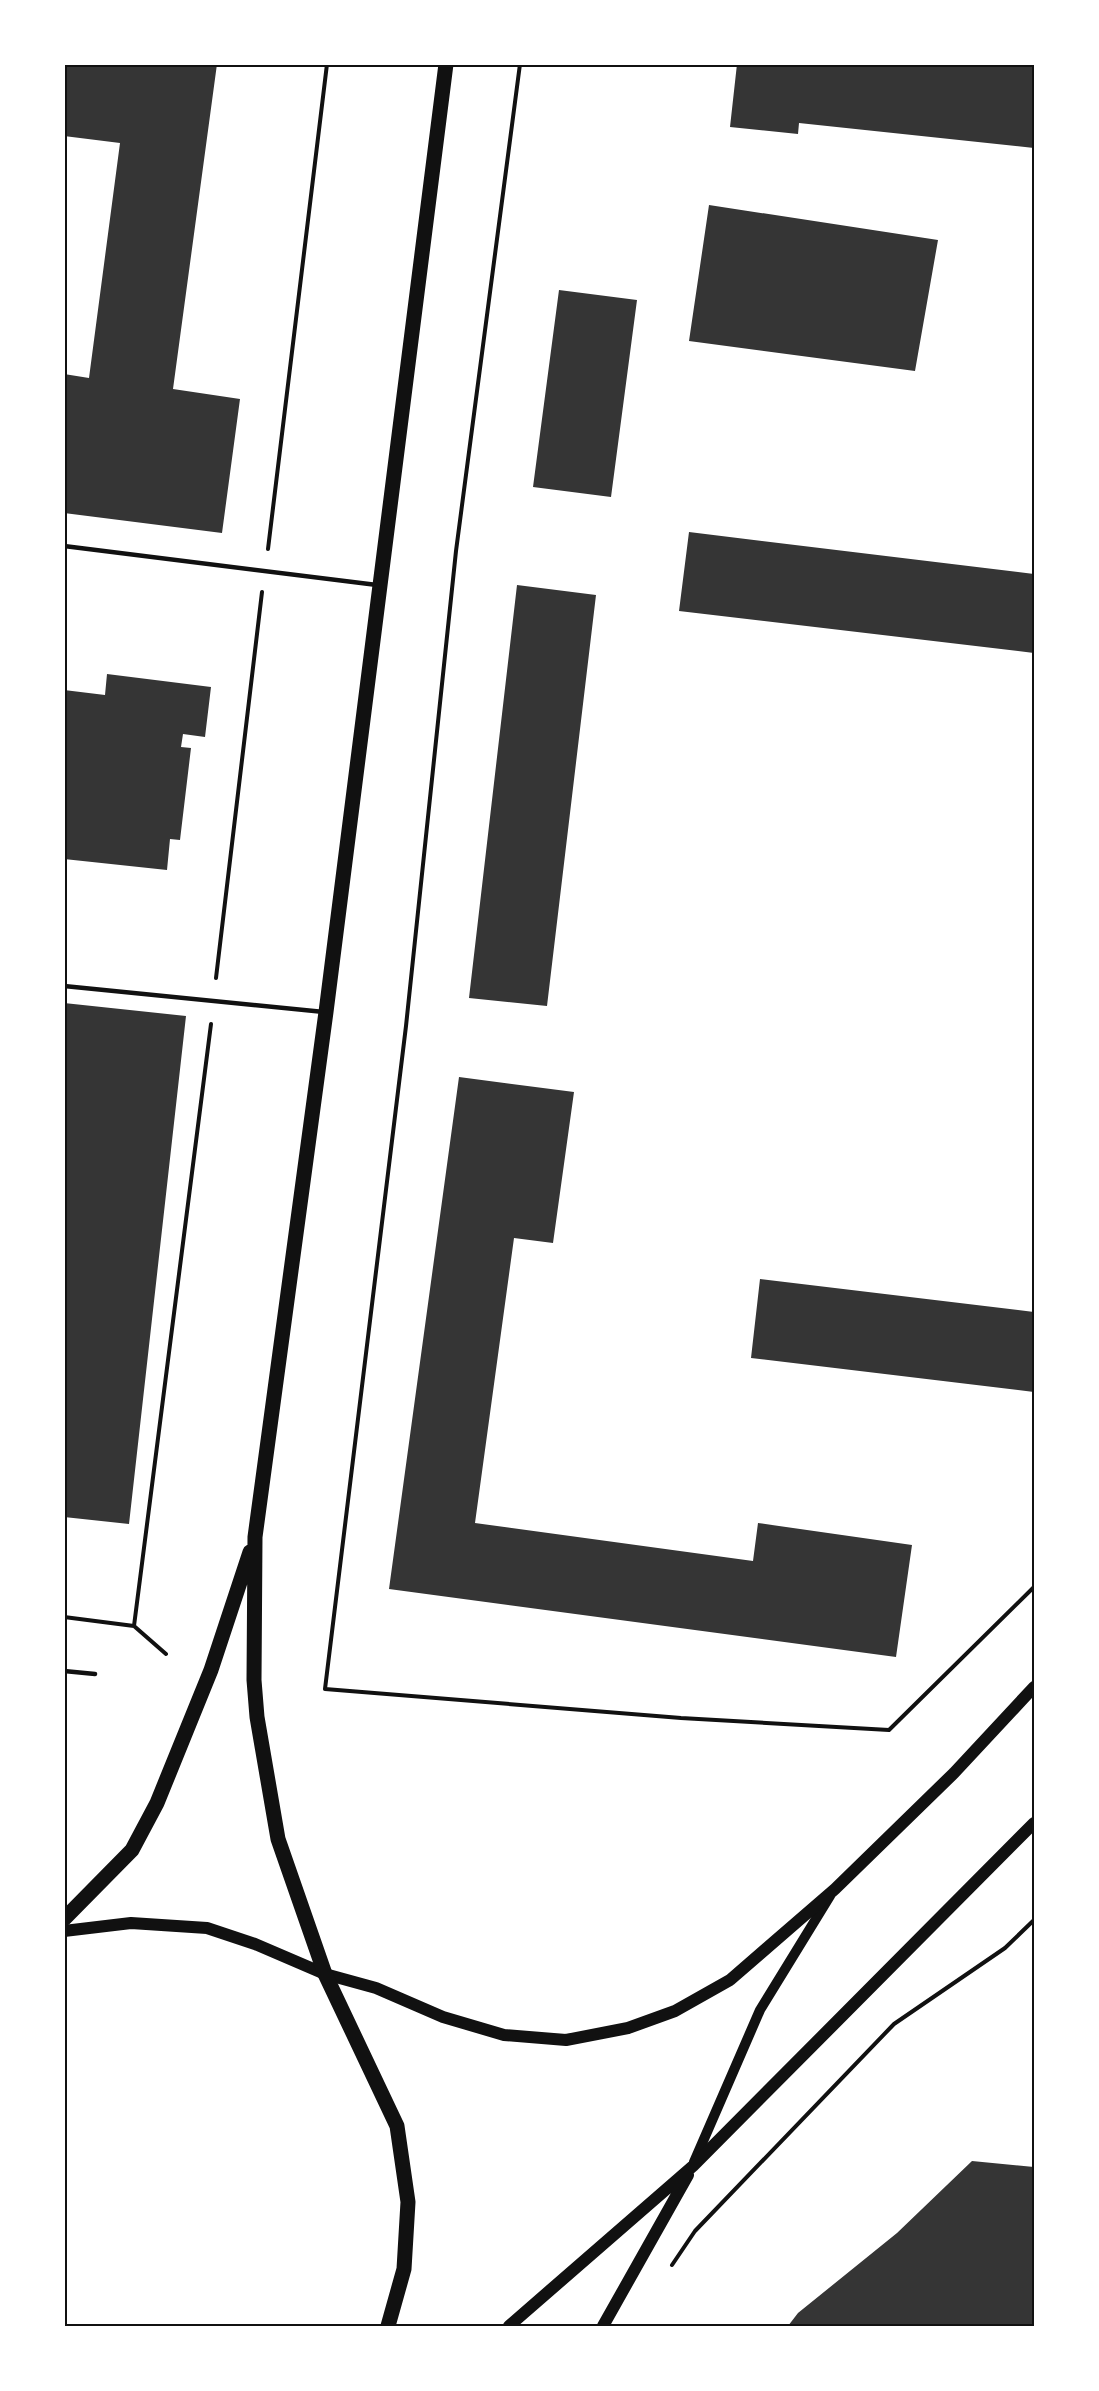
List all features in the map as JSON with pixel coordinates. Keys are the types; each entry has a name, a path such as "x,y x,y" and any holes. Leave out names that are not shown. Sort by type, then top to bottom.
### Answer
{"main road":[{"path":"388,2326 404,2269 408,2202 396,2126 325,1974 278,1839 257,1717 254,1680 255,1538 326,1012 446,64"},
{"path":"64,1919 132,1850 157,1803 211,1670 255,1538"},
{"path":"64,1931 131,1923 207,1928 255,1944 325,1974 376,1988 443,2017 504,2035 566,2040 628,2028 675,2011 729,1980 835,1889 954,1773 1035,1687"},
{"path":"509,2326 693,2166 1035,1822"},
{"path":"603,2326 693,2166"}],"street":[{"path":"693,2166 760,2010 835,1889"}],"lane":[{"path":"64,546 380,585"},
{"path":"64,986 326,1012"},
{"path":"64,1671 95,1674"}],"path":[{"path":"134,1626 327,64"},
{"path":"520,64 456,550 404,1038 325,1689 681,1718 889,1730 1035,1587"},
{"path":"64,1617 134,1626 165,1654"},
{"path":"670,2267 695,2231 894,2024 1005,1948 1035,1920"}],"building":[{"path":"64,64 217,64 173,389 240,399 222,533 64,513 64,374 89,378 120,143 64,136"},
{"path":"737,64 1034,64 1034,148 799,123 798,134 730,127"},
{"path":"709,205 938,240 915,371 689,341"},
{"path":"559,290 637,300 611,497 533,487"},
{"path":"689,532 1034,574 1034,653 679,611"},
{"path":"517,585 596,595 547,1006 469,998"},
{"path":"107,674 211,687 205,737 183,734 181,747 191,748 180,840 170,839 167,870 64,859 64,690 105,695"},
{"path":"64,1003 186,1016 129,1524 64,1517"},
{"path":"459,1077 574,1092 553,1243 514,1238 475,1523 753,1561 758,1523 912,1545 896,1657 389,1589"},
{"path":"760,1279 1034,1312 1034,1392 751,1358"},
{"path":"972,2161 1034,2167 1034,2326 788,2326 798,2313 897,2233"}]}
